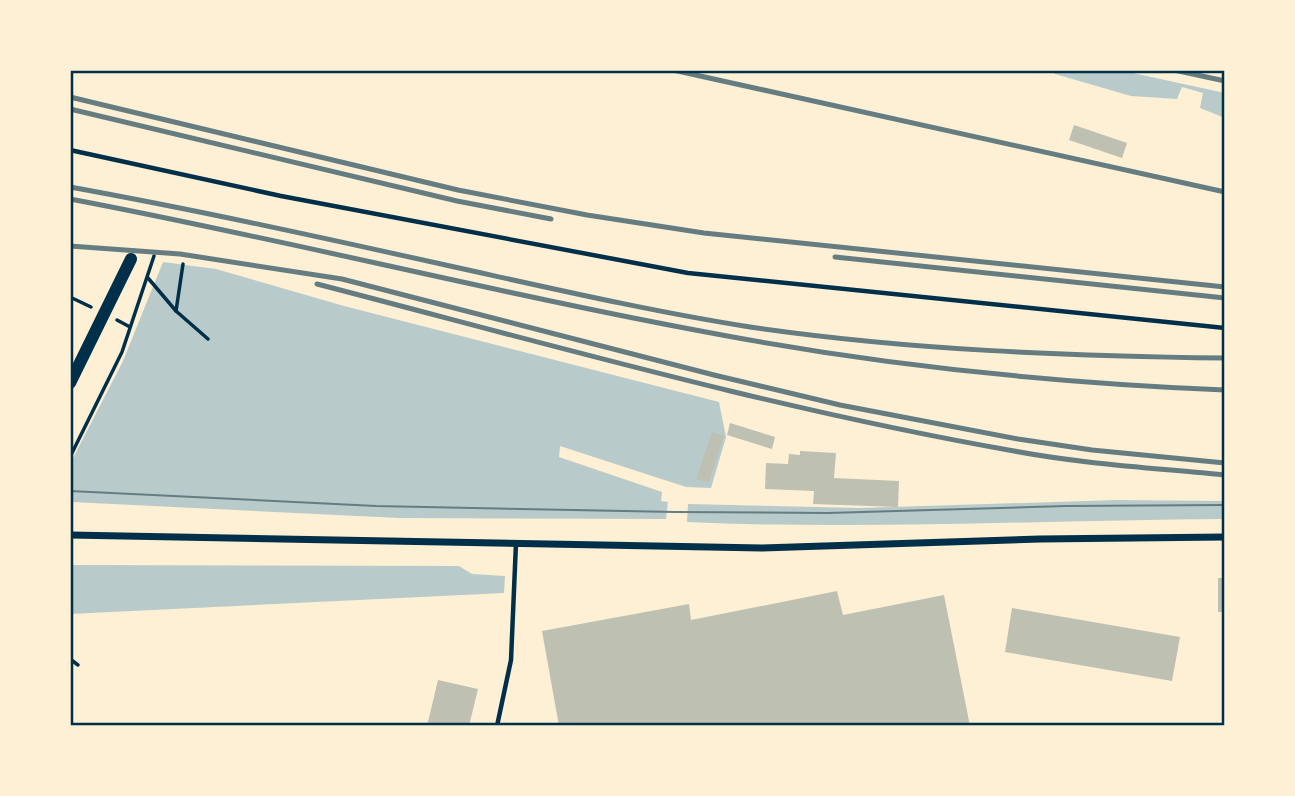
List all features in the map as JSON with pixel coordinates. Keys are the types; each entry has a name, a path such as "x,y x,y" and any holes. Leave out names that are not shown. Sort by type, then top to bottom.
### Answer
{"main road":[{"path":"70,383 131,259"}],"street":[{"path":"70,536 762,548 1040,539 1225,537"}],"lane":[{"path":"70,150 281,196 688,273 1225,328"},
{"path":"497,726 511,660 516,543"}],"path":[{"path":"70,457 122,352 154,256"},
{"path":"176,311 183,264"},
{"path":"148,278 176,311 208,339"},
{"path":"70,659 79,665"}],"shaded area":[{"path":"1050,70 1119,70 1225,93 1225,118 1200,108 1203,93 1182,87 1177,99 1131,96 1055,74"},
{"path":"163,262 216,269 344,306 719,402 726,437 711,488 686,487 560,446 559,457 662,492 661,501 668,502 666,519 399,518 72,502 73,458 123,361"},
{"path":"1117,500 1225,501 1225,519 889,525 687,522 688,504 860,508"},
{"path":"70,565 459,566 472,574 505,576 504,593 70,614"}],"building":[{"path":"1074,125 1127,143 1122,158 1069,140"},
{"path":"730,423 775,437 772,449 727,435"},
{"path":"712,432 724,436 709,482 696,479"},
{"path":"800,451 836,453 834,478 899,481 898,507 813,504 814,491 765,489 766,463 788,464 789,454 800,455"},
{"path":"1218,578 1225,578 1225,612 1218,612"},
{"path":"837,591 843,615 944,595 970,726 559,726 542,631 689,604 691,620"},
{"path":"1012,608 1180,637 1172,681 1005,652"},
{"path":"438,680 478,689 469,726 427,726"}],"tram line":[{"path":"70,491 376,506 675,512 828,513 1066,506 1225,505"}],"railway":[{"path":"673,70 1225,192"},
{"path":"1174,70 1225,81"},
{"path":"70,97 458,190 587,215 704,233 1225,287"},
{"path":"70,109 457,201 551,219"},
{"path":"70,187 260,225 562,291 750,327 869,341 987,350 1225,358"},
{"path":"70,199 558,303 784,346 972,372 1225,390"},
{"path":"70,246 180,254 342,279 840,405 1018,439 1092,450 1225,463"},
{"path":"835,257 1225,298"},
{"path":"317,284 664,375 926,435 1066,459 1225,475"}]}
